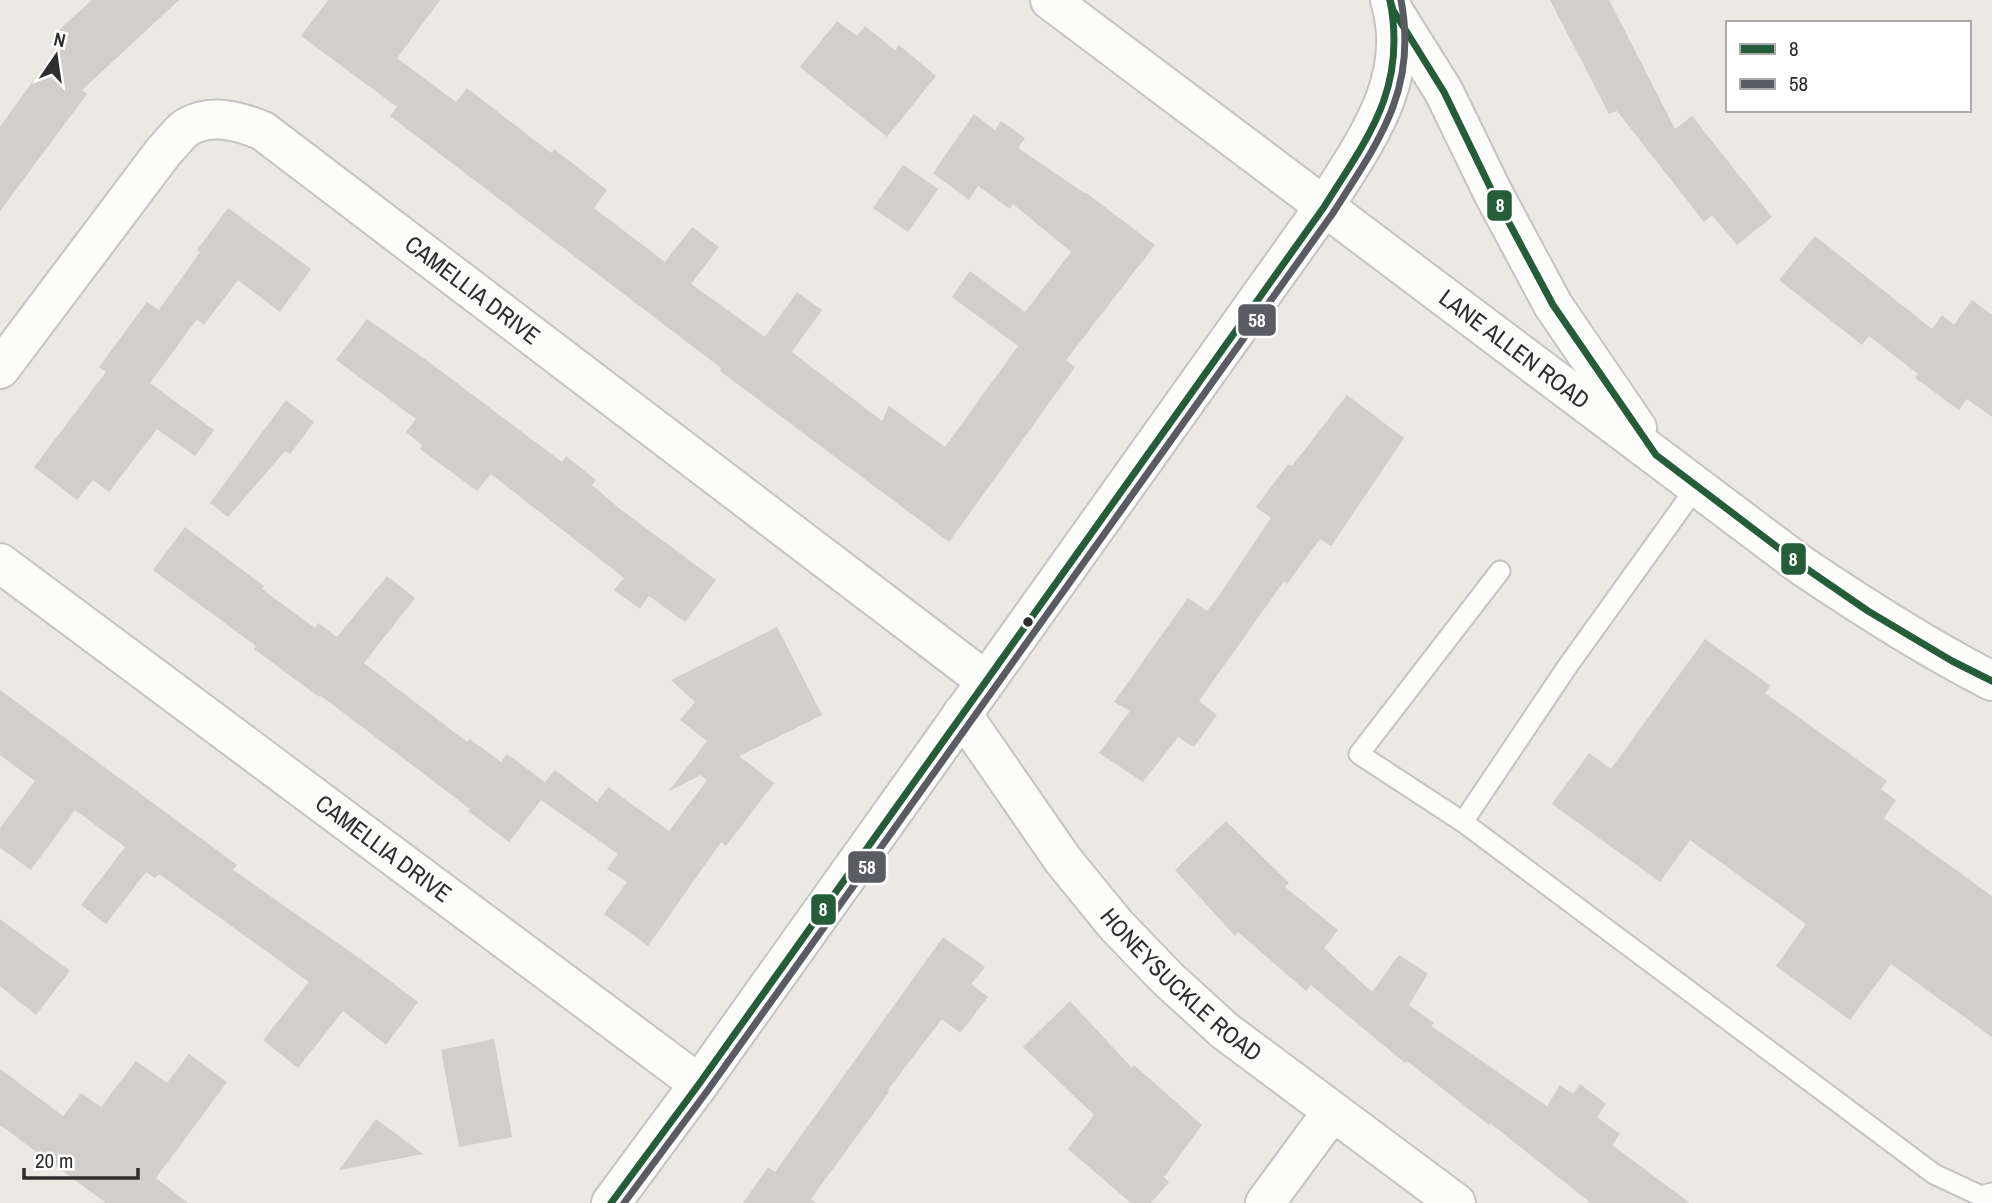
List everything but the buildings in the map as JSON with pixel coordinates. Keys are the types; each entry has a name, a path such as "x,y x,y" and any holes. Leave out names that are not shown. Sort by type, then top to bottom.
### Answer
{"street":[{"name":"LANE ALLEN ROAD","path":"1050,0 1801,565 1868,611 1952,661 1992,681"},
{"path":"611,1203 699,1084 1324,207 1369,135 1383,107 1398,41 1391,5"},
{"path":"1391,5 1444,92 1492,191 1553,305 1656,455"},
{"name":"CAMELLIA DRIVE","path":"0,369 164,151 185,128 219,119 244,123 262,131 986,681"},
{"name":"CAMELLIA DRIVE","path":"0,563 699,1084"},
{"name":"HONEYSUCKLE ROAD","path":"962,714 1033,819 1115,925 1168,979 1225,1031 1457,1203"},
{"path":"1265,1203 1332,1112"}],"lane":[{"path":"1463,822 1567,667 1697,486"},
{"path":"1500,571 1359,754 1463,822 1934,1174 1981,1196 1992,1193"}],"transit line":[{"name":"8","path":"1390,0 1393,10 1444,92 1492,191 1553,305 1656,455 1801,565 1868,611 1952,661 1992,681"},
{"name":"8","path":"611,1203 699,1084 1324,207 1369,134 1388,85 1394,31 1390,0"},
{"name":"58","path":"624,1203 708,1090 1333,213 1379,137 1399,88 1405,32 1401,0"}]}
